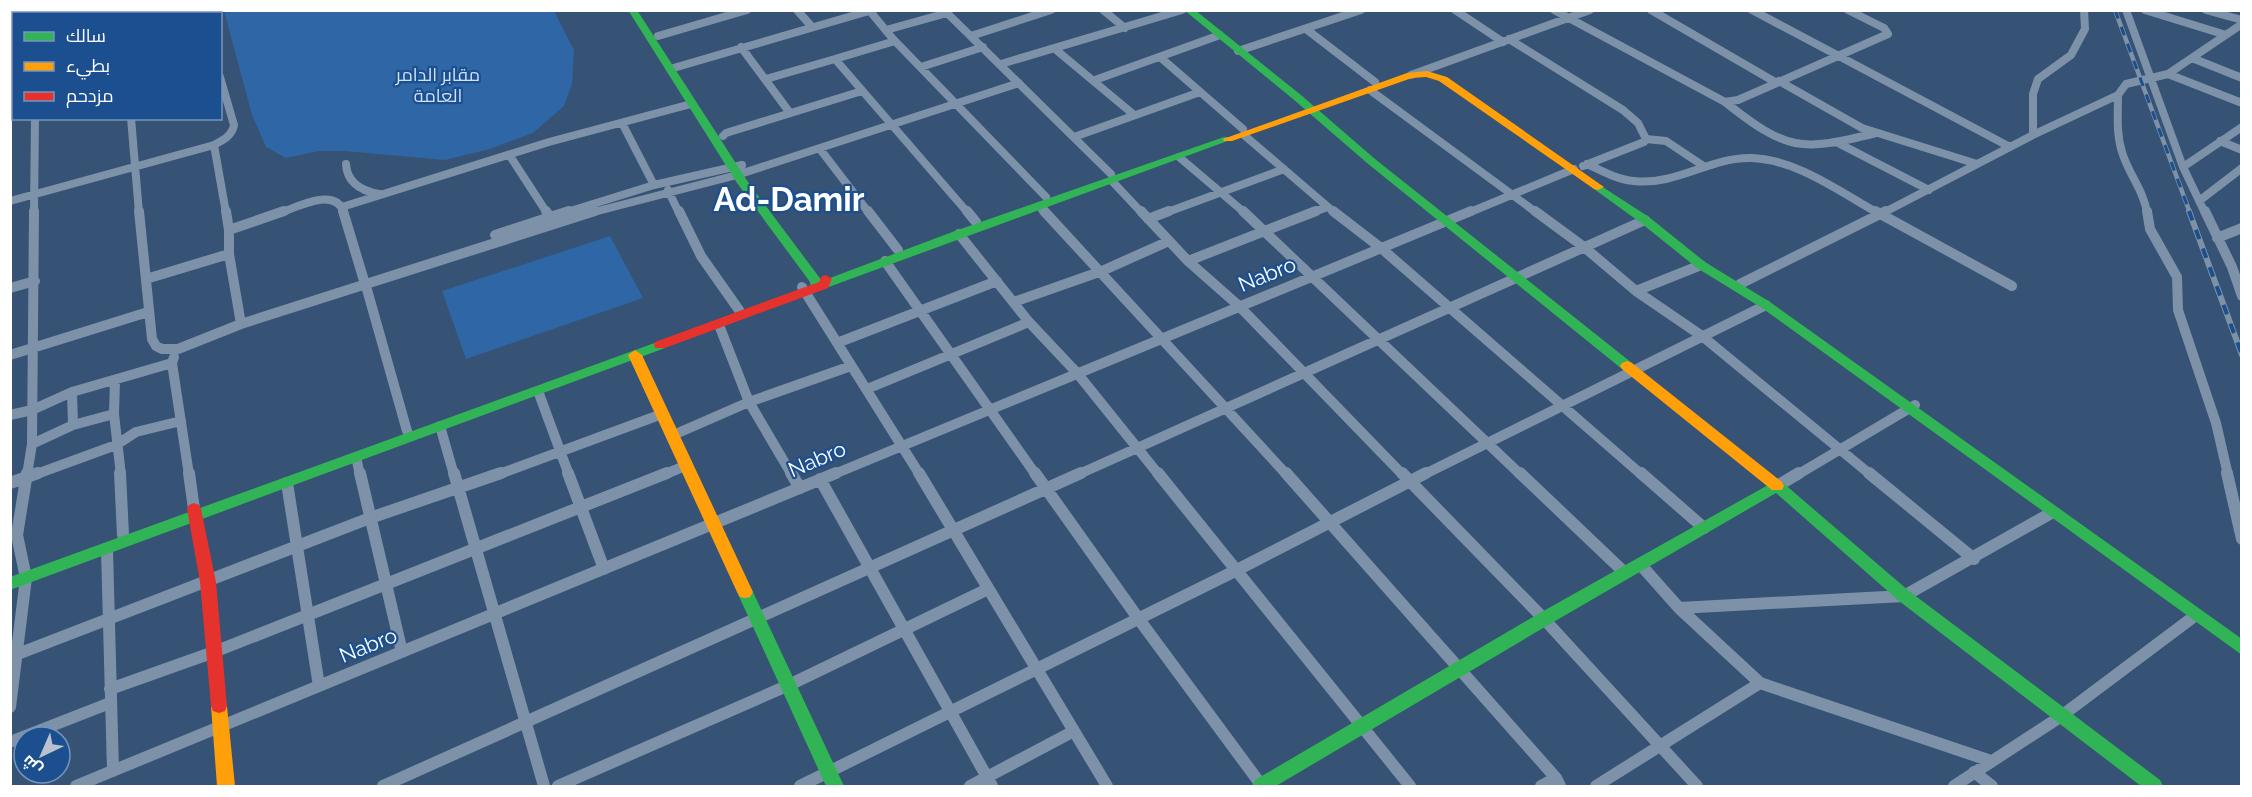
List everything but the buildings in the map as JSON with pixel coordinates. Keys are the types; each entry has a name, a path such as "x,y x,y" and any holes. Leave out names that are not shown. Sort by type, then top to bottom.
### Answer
{"street":[{"path":"632,10 723,136 740,170"},
{"path":"641,10 658,36 691,104 781,225 815,286 837,343 902,445 1106,786"},
{"path":"714,10 720,18"},
{"path":"658,36 747,10"},
{"path":"797,10 812,27"},
{"path":"1022,10 1030,17"},
{"path":"971,36 1051,10"},
{"path":"1103,10 1125,28"},
{"path":"1001,64 1182,10"},
{"path":"1188,10 1310,108 1371,161 1777,486 1904,596 2060,717 2154,786"},
{"path":"1330,10 1340,17"},
{"path":"1238,51 1361,10"},
{"path":"1455,10 1623,110 1638,123 1646,139 1666,141 1705,167"},
{"path":"1554,10 1725,102 1756,128 1792,145 1804,147 1838,143 1876,133"},
{"path":"1373,86 1411,75 1590,10"},
{"path":"1651,10 1862,128 1977,164"},
{"path":"1752,10 2010,147"},
{"path":"1725,102 1738,100 1888,34 1884,28 1848,10"},
{"path":"2033,135 2033,94 2038,79 2071,56 2085,29 2084,10"},
{"path":"2126,10 2183,167 2232,267 2241,296"},
{"path":"2145,10 2226,35"},
{"path":"2206,10 2241,22"},
{"path":"674,68 869,11 957,104 1102,271 1558,782 1541,786"},
{"path":"886,30 946,12 1074,136 1168,241 1239,306 1412,482 1544,619 1696,786"},
{"path":"1740,284 1929,190 2033,135 2118,95 2126,84 2168,74 2226,35 2241,22"},
{"path":"1306,29 1373,86 1510,194 1584,247 1635,291 1702,336 1974,559"},
{"path":"1095,80 1220,35"},
{"path":"766,79 895,40"},
{"path":"741,47 790,113"},
{"path":"921,67 983,47"},
{"path":"1055,49 1133,114"},
{"path":"1160,57 1327,207 1381,248 1704,528"},
{"path":"2192,58 2241,78"},
{"path":"835,59 976,222"},
{"path":"20,575 107,550 195,513 407,431 739,310 815,286 1111,177 1373,86 1417,68 1430,68 1443,72 1579,167 2241,648"},
{"path":"1411,75 1427,74 1443,79 1579,167 1701,265 1766,305 2241,637"},
{"path":"2168,74 2241,103"},
{"path":"10,201 214,145 232,131 234,122 222,83"},
{"path":"130,120 148,312 156,346 162,350 178,349 241,324 611,206 820,149 1019,83"},
{"path":"723,136 726,133 862,91"},
{"path":"1074,136 1200,92"},
{"path":"2118,95 2118,133 2122,153 2146,203 2150,229 2177,276 2178,310 2216,423 2241,539"},
{"path":"342,207 549,142 691,104"},
{"path":"10,706 20,575 14,536 32,444 35,120"},
{"path":"622,123 654,185"},
{"path":"2183,167 2241,127"},
{"path":"1111,177 1179,157 1243,132"},
{"name":"Nabro","path":"76,786 1510,194 1644,142 1646,139"},
{"path":"2220,141 2241,150"},
{"path":"1838,143 1929,190"},
{"path":"214,145 229,230 229,254 241,324"},
{"path":"820,149 898,250"},
{"path":"510,156 550,217"},
{"path":"1179,157 1266,231 1377,340 1625,573"},
{"path":"1579,167 1641,182 1663,182 1705,167 1743,158 1780,163 1801,171 2012,286"},
{"path":"346,164 347,175 357,186 369,192 383,194"},
{"path":"2199,201 2241,168"},
{"path":"1148,219 1284,169"},
{"path":"409,270 449,251 654,185 740,170"},
{"path":"668,190 701,256 739,310"},
{"path":"229,230 325,198 331,199 342,207 407,431"},
{"path":"10,584 20,575 123,535 287,483 719,324 898,250 976,222 1042,202"},
{"path":"1188,261 1327,207"},
{"path":"383,786 1646,220"},
{"path":"2217,238 2241,228"},
{"path":"959,234 1029,322 1077,373 1410,786"},
{"path":"1014,302 1102,271 1168,241"},
{"path":"146,279 229,254"},
{"path":"885,261 989,410 1261,786 1911,407"},
{"path":"1635,291 1701,265"},
{"path":"10,288 35,281"},
{"path":"837,343 997,281"},
{"path":"800,786 1766,305"},
{"path":"10,356 148,312"},
{"path":"867,389 1029,322"},
{"path":"719,324 749,402 800,488"},
{"path":"178,349 172,363 208,582 226,786"},
{"path":"634,356 835,786"},
{"path":"10,415 32,410 72,392 172,363"},
{"path":"671,436 749,402 851,366"},
{"path":"115,381 114,414 122,487 123,535"},
{"path":"538,391 604,569"},
{"path":"72,392 73,425"},
{"path":"32,444 73,425 114,414"},
{"path":"13,656 370,518 458,489 662,414"},
{"path":"10,483 116,445 119,439 181,421"},
{"path":"440,426 544,786"},
{"path":"356,457 402,652"},
{"path":"10,742 213,651 685,466"},
{"path":"820,479 990,782"},
{"path":"287,483 319,686"},
{"path":"1679,608 1904,596 1974,559 2053,512"},
{"path":"107,550 113,771"},
{"path":"1640,564 1679,608 1760,683 1991,761"},
{"path":"558,786 789,685 988,588"},
{"path":"1954,786 2060,717 2196,615"},
{"path":"1596,786 1760,683"},
{"path":"970,786 990,782 1074,731"},
{"path":"1974,772 1992,786"}],"green space":[{"name":"مقابر الدامر العامة","path":"224,11 554,11 574,50 572,84 564,106 533,133 490,149 445,160 344,151 319,151 286,158 266,147 252,115"},
{"path":"610,236 643,298 466,359 442,291"}],"railway":[{"path":"2115,10 2190,213"},
{"path":"2189,211 2242,355"}],"traffic: fast":[{"path":"632,10 743,183 816,282 815,288"},
{"path":"1188,10 1297,97 1371,161 1627,366"},
{"path":"824,285 959,234 1228,139"},
{"path":"1598,187 1645,220 1701,265 1766,305 2242,648"},
{"path":"10,584 660,345"},
{"path":"1777,486 1904,596 2154,786"},
{"path":"1261,786 1544,619 1777,486"},
{"path":"745,592 835,786"}],"traffic: slow":[{"path":"1228,139 1411,75 1427,74 1443,79 1598,187"},
{"path":"635,355 745,592"},
{"path":"1627,366 1777,486"},
{"path":"219,706 226,786"}],"traffic: jam":[{"path":"660,345 824,285 826,279"},
{"path":"194,509 208,582 219,706"}],"district":[{"name":"Ad-Damir","path":"789,199"}]}
